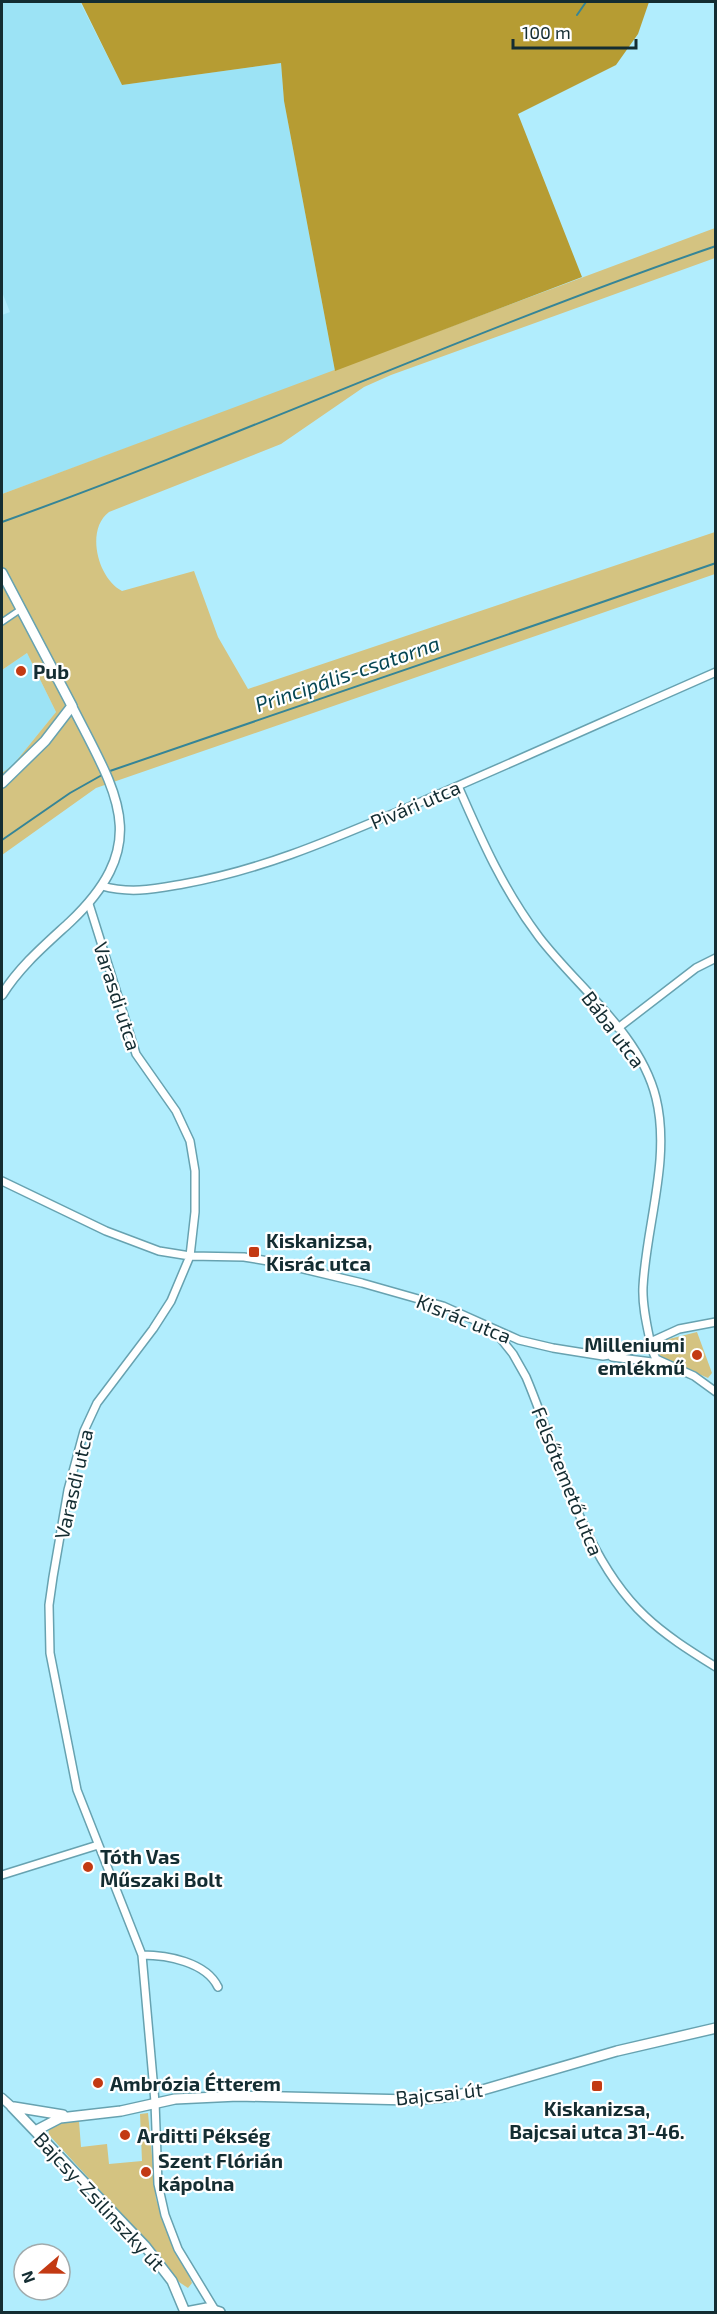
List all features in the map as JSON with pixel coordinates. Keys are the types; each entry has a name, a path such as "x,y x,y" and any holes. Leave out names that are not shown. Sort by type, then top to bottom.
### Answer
{"main road":[{"path":"2,573 72,706 55,729 2,783"},
{"name":"Bajcsai út","path":"72,2116 121,2111 154,2102 238,2096 410,2100 445,2097 479,2091 618,2051 716,2028"},
{"path":"12,2107 72,2116"},
{"name":"Bajcsy-Zsilinszky út","path":"12,2107 161,2265 172,2281 185,2313"},
{"path":"35,2131 53,2120 72,2116"},
{"path":"185,2313 200,2308 217,2311"}],"street":[{"path":"2,622 21,609"},
{"name":"Pivári utca","path":"102,886 126,892 141,891 240,873 314,847 716,672"},
{"path":"2,996 24,965 89,904 102,886 114,861 120,838 120,813 112,783 72,706"},
{"name":"Bába utca","path":"458,786 504,887 541,939 618,1028 637,1054 649,1077 659,1122 659,1150 643,1287 650,1341"},
{"name":"Varasdi utca","path":"89,904 136,1054 176,1111 190,1141 196,1192 190,1256 162,1316 97,1403 88,1419 68,1490 53,1577 49,1628 52,1668 77,1790 142,1955 158,2184 165,2216 177,2248 217,2311"},
{"path":"618,1028 696,968 716,958"},
{"name":"Kisrác utca","path":"2,1181 123,1238 159,1251 190,1256 244,1257 274,1262 443,1306 491,1328 532,1343 603,1356 629,1352 679,1329 716,1322"},
{"name":"Felsőtemető utca","path":"491,1328 513,1354 526,1377 588,1537 604,1566 645,1616 716,1667"},
{"path":"650,1341 653,1355 664,1363 694,1376 716,1392"},
{"path":"603,1356 664,1363"},
{"path":"2,1875 98,1845"},
{"path":"142,1955 163,1955 175,1959 210,1976 218,1987"},
{"name":"Bajcsy-Zsilinszky út","path":"2,2098 12,2107"}],"shaded area":[{"path":"2,2 80,2 122,85 281,63 284,101 335,371 2,494 2,315 10,312 2,292"},
{"path":"81,2 649,2 638,34 616,65 518,114 582,277 335,371 284,101 281,63 122,85"},
{"path":"715,228 715,258 391,375 364,387 281,444 109,512 102,520 96,542 106,576 122,591 194,571 218,637 248,689 715,532 715,574 96,788 2,855 2,773 13,765 56,712 27,653 2,670 2,494"},
{"path":"27,653 56,712 13,765 2,773 2,670"},
{"path":"697,1332 712,1373 708,1378 660,1357 656,1349 661,1341"},
{"path":"148,2113 156,2199 169,2237 192,2283 188,2288 179,2282 152,2247 49,2135 48,2128 65,2121 79,2121 81,2147 107,2144 109,2164 142,2161 140,2114"}],"waterway":[{"path":"577,15 586,2"},
{"path":"2,522 92,489 536,312 716,246"},
{"name":"Principális-csatorna","path":"107,772 716,563"},
{"name":"Principális-csatorna","path":"2,840 70,793 102,775"}],"place":[{"name":"Pub","path":"21,671"},
{"name":"Kiskanizsa, Kisrác utca","path":"254,1252"},
{"name":"Milleniumi emlékmű","path":"697,1355"},
{"name":"Tóth Vas Műszaki Bolt","path":"88,1867"},
{"name":"Ambrózia Étterem","path":"98,2083"},
{"name":"Kiskanizsa, Bajcsai utca 31-46.","path":"597,2086"},
{"name":"Arditti Pékség","path":"125,2135"},
{"name":"Szent Flórián kápolna","path":"146,2172"}]}
